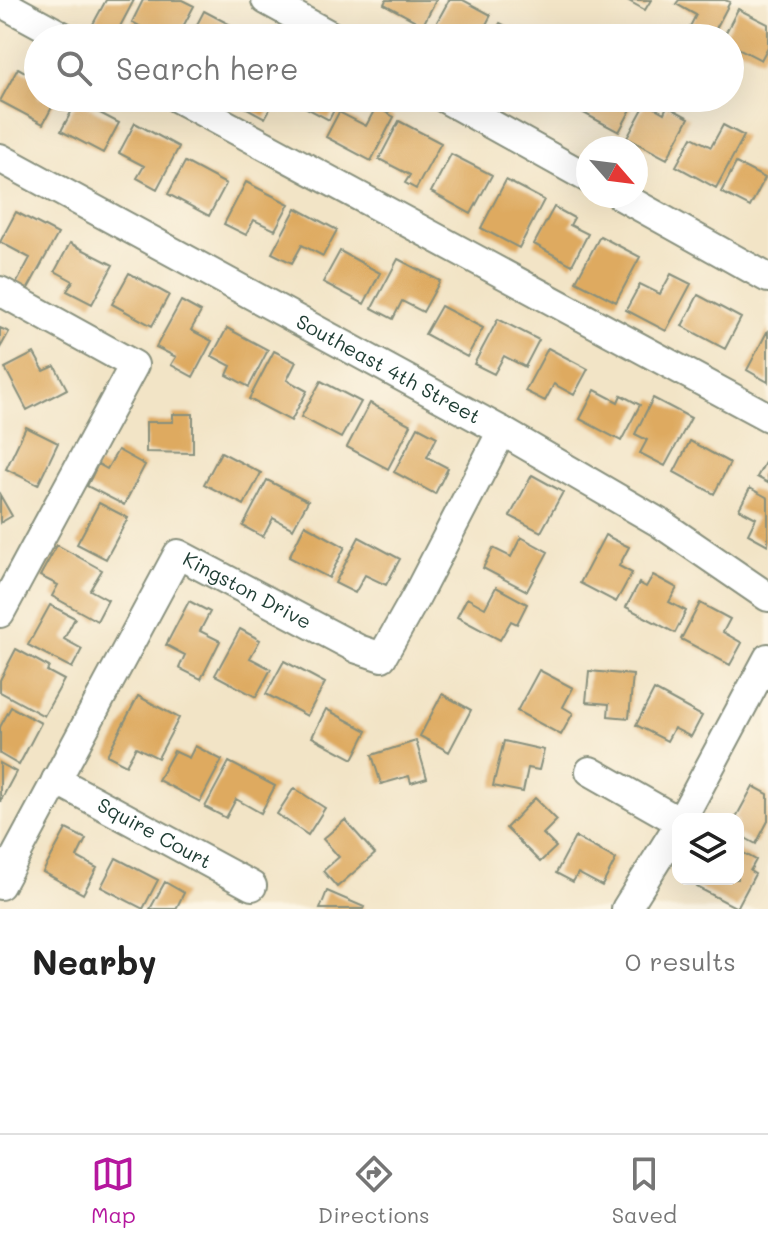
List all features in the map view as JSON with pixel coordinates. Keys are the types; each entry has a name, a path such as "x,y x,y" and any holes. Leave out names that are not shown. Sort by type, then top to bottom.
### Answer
{"street":[{"path":"266,0 310,24"},
{"path":"0,2 40,24"},
{"path":"203,112 768,417"},
{"path":"469,112 576,171"},
{"name":"Southeast 4th Street","path":"0,158 502,431 660,523 768,597"},
{"path":"643,208 768,278"},
{"path":"0,291 134,365 1,608"},
{"name":"Kingston Drive","path":"0,885 178,554 358,649 382,657 502,431"},
{"path":"684,813 768,658"},
{"path":"590,771 672,818"},
{"name":"Squire Court","path":"56,780 252,886"},
{"path":"626,909 672,833"}],"building":[{"path":"106,0 134,0 121,24 93,24"},
{"path":"143,0 182,0 194,6 184,24 132,22"},
{"path":"386,0 436,0 424,24 384,4"},
{"path":"449,0 463,0 491,15 486,24 436,24"},
{"path":"627,0 651,0 645,10"},
{"path":"679,0 730,2 718,24 691,24 696,15 676,4"},
{"path":"738,9 768,24 768,47 761,60 744,51 744,24 730,24"},
{"path":"204,11 229,24 197,24"},
{"path":"18,68 24,71 24,112 49,112 43,124 0,101"},
{"path":"71,112 98,112 119,123 103,153 61,131"},
{"path":"254,112 268,112 265,118"},
{"path":"314,112 333,112 329,120"},
{"path":"339,112 366,126 373,112 385,112 394,117 371,161 326,137"},
{"path":"582,112 630,112 619,132"},
{"path":"641,112 678,112 689,118 667,159 648,149 648,136 628,136"},
{"path":"399,121 441,143 416,189 405,183 410,175 379,159"},
{"path":"135,123 179,147 157,189 137,178 144,166 119,153"},
{"path":"723,125 744,136 716,188 676,166 692,137 711,147"},
{"path":"451,154 492,175 471,214 431,192"},
{"path":"185,162 226,184 209,216 168,194"},
{"path":"736,163 765,178 750,207 721,192"},
{"path":"506,180 544,200 519,248 481,228"},
{"path":"246,182 289,204 275,230 254,220 246,235 224,224"},
{"path":"554,207 574,218 570,225 588,234 572,265 534,244"},
{"path":"296,208 337,230 323,256 302,245 292,263 272,253"},
{"path":"16,212 58,234 25,294 14,288 30,258 0,242"},
{"path":"600,236 640,257 616,302 576,281"},
{"path":"70,243 113,265 92,304 67,291 73,281 55,271"},
{"path":"340,251 380,273 364,304 323,282"},
{"path":"398,259 440,281 423,312 402,301 393,319 372,308"},
{"path":"129,273 169,295 152,326 112,304"},
{"path":"671,274 691,284 666,331 626,310 640,284 660,294"},
{"path":"698,295 741,318 725,349 682,326"},
{"path":"181,301 201,312 191,330 212,341 193,377 171,365 176,357 156,347"},
{"path":"441,306 483,328 467,357 425,334"},
{"path":"498,319 539,340 525,367 504,356 494,374 474,364"},
{"path":"0,328 9,332 0,348"},
{"path":"227,328 268,350 249,387 227,375 231,366 212,356"},
{"path":"768,330 768,382 747,370"},
{"path":"548,348 588,369 574,395 554,384 545,401 525,391"},
{"path":"274,351 296,362 287,380 307,391 291,421 249,399"},
{"path":"34,353 44,371 55,366 67,389 27,410 5,368"},
{"path":"321,381 361,402 341,438 301,417"},
{"path":"595,390 618,402 621,395 640,405 621,441 580,419"},
{"path":"653,398 691,418 665,466 640,453 647,440 635,434"},
{"path":"370,403 411,425 388,469 347,447"},
{"path":"173,414 193,414 193,453 146,452 146,422 173,422"},
{"path":"26,427 58,443 38,485 6,469"},
{"path":"418,427 437,437 427,457 448,468 435,494 394,472"},
{"path":"690,441 730,463 714,494 674,472"},
{"path":"118,450 145,465 124,505 87,486 98,464 107,469"},
{"path":"221,452 261,473 244,505 204,484"},
{"path":"768,457 768,483 757,477"},
{"path":"532,475 563,492 541,532 510,516"},
{"path":"267,480 308,501 293,529 273,518 263,537 243,526"},
{"path":"750,488 768,498 768,545 748,534 756,518 739,509"},
{"path":"0,495 12,516 0,523"},
{"path":"99,503 128,518 106,559 77,544"},
{"path":"305,525 345,547 329,578 289,557"},
{"path":"605,535 629,547 619,566 632,573 616,602 580,583"},
{"path":"359,537 400,559 386,585 365,575 355,593 335,583"},
{"path":"521,537 548,552 527,591 483,568 493,548 511,557"},
{"path":"57,545 102,570 90,590 108,600 97,621 52,596 58,585 40,576"},
{"path":"653,575 677,588 669,602 686,611 675,633 626,607 639,583 646,587"},
{"path":"496,587 527,604 517,624 511,621 500,640 457,617 467,598 485,608"},
{"path":"189,601 210,612 200,631 220,641 201,679 179,668 185,655 166,645"},
{"path":"700,603 730,619 723,632 742,643 730,665 681,639"},
{"path":"50,605 75,618 64,639 82,649 72,668 28,645"},
{"path":"240,629 260,640 250,658 271,669 256,697 215,675"},
{"path":"16,649 49,667 47,671 64,680 44,716 0,692 0,680"},
{"path":"284,661 325,683 307,716 266,694"},
{"path":"539,670 573,688 563,707 573,713 561,735 517,711"},
{"path":"589,671 633,675 629,718 608,716 609,704 586,702"},
{"path":"654,690 702,716 691,737 674,728 667,741 636,725"},
{"path":"442,694 471,710 449,752 420,736"},
{"path":"138,696 179,718 158,758 136,747 126,765 107,755"},
{"path":"11,707 41,723 19,765 0,754 0,727"},
{"path":"326,709 367,731 353,759 312,737"},
{"path":"416,741 427,778 411,783 409,776 381,784 372,755"},
{"path":"504,741 544,750 539,770 528,768 523,792 493,786"},
{"path":"195,746 222,760 200,802 158,780 174,751 189,758"},
{"path":"229,762 275,786 261,813 236,799 226,818 205,807"},
{"path":"0,763 16,772 0,802"},
{"path":"753,786 768,794 768,821 756,844 744,837 744,813 738,813"},
{"path":"294,788 325,808 308,835 277,814"},
{"path":"535,798 557,820 543,834 556,847 540,862 506,828"},
{"path":"345,820 375,854 337,887 323,871 339,857 323,839"},
{"path":"66,829 86,839 77,857 97,868 83,894 43,872"},
{"path":"575,837 616,859 602,886 578,873 573,882 556,873"},
{"path":"744,853 756,860 750,871 755,874 737,908 697,887 744,885"},
{"path":"116,858 158,880 143,909 101,887"},
{"path":"165,882 184,893 176,909 150,909"},
{"path":"327,891 364,907 320,909"}]}
